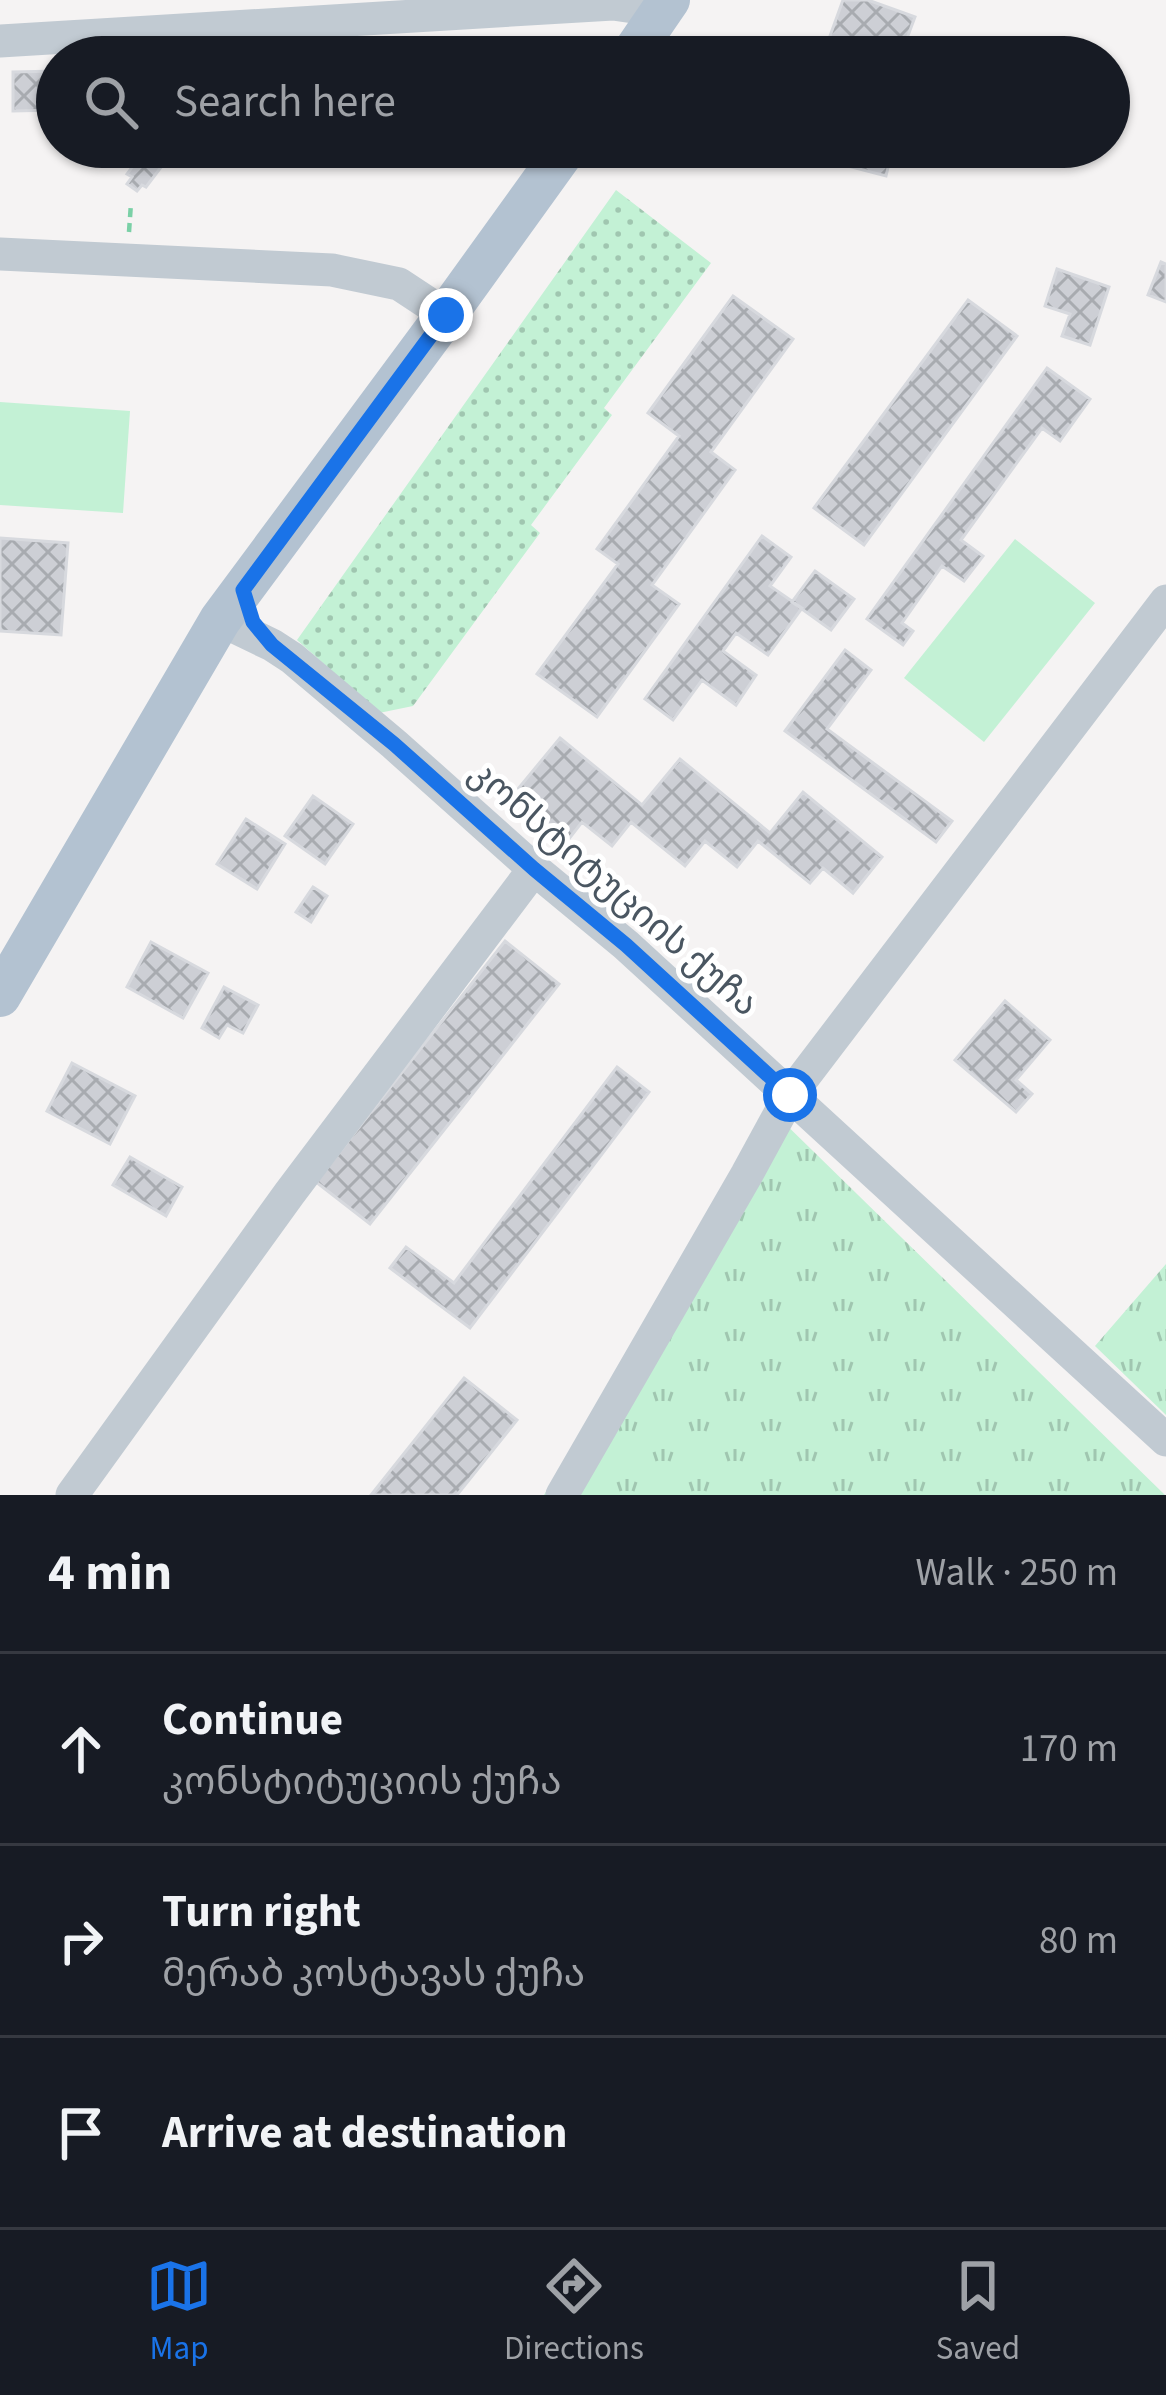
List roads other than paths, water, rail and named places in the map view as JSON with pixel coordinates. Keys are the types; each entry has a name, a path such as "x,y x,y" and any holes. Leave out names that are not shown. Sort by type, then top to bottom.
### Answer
{"main road":[{"path":"644,36 665,6"},
{"path":"0,996 232,605 552,168"}],"street":[{"path":"68,36 614,4 665,6"},
{"path":"0,40 36,38"},
{"path":"0,254 332,270 399,284 446,315"},
{"path":"562,1495 790,1095 1166,601"},
{"name":"კონსტიტუციის ქუჩა","path":"232,605 272,645 626,945 1166,1440"},
{"path":"72,1495 289,1194 534,869"}]}
